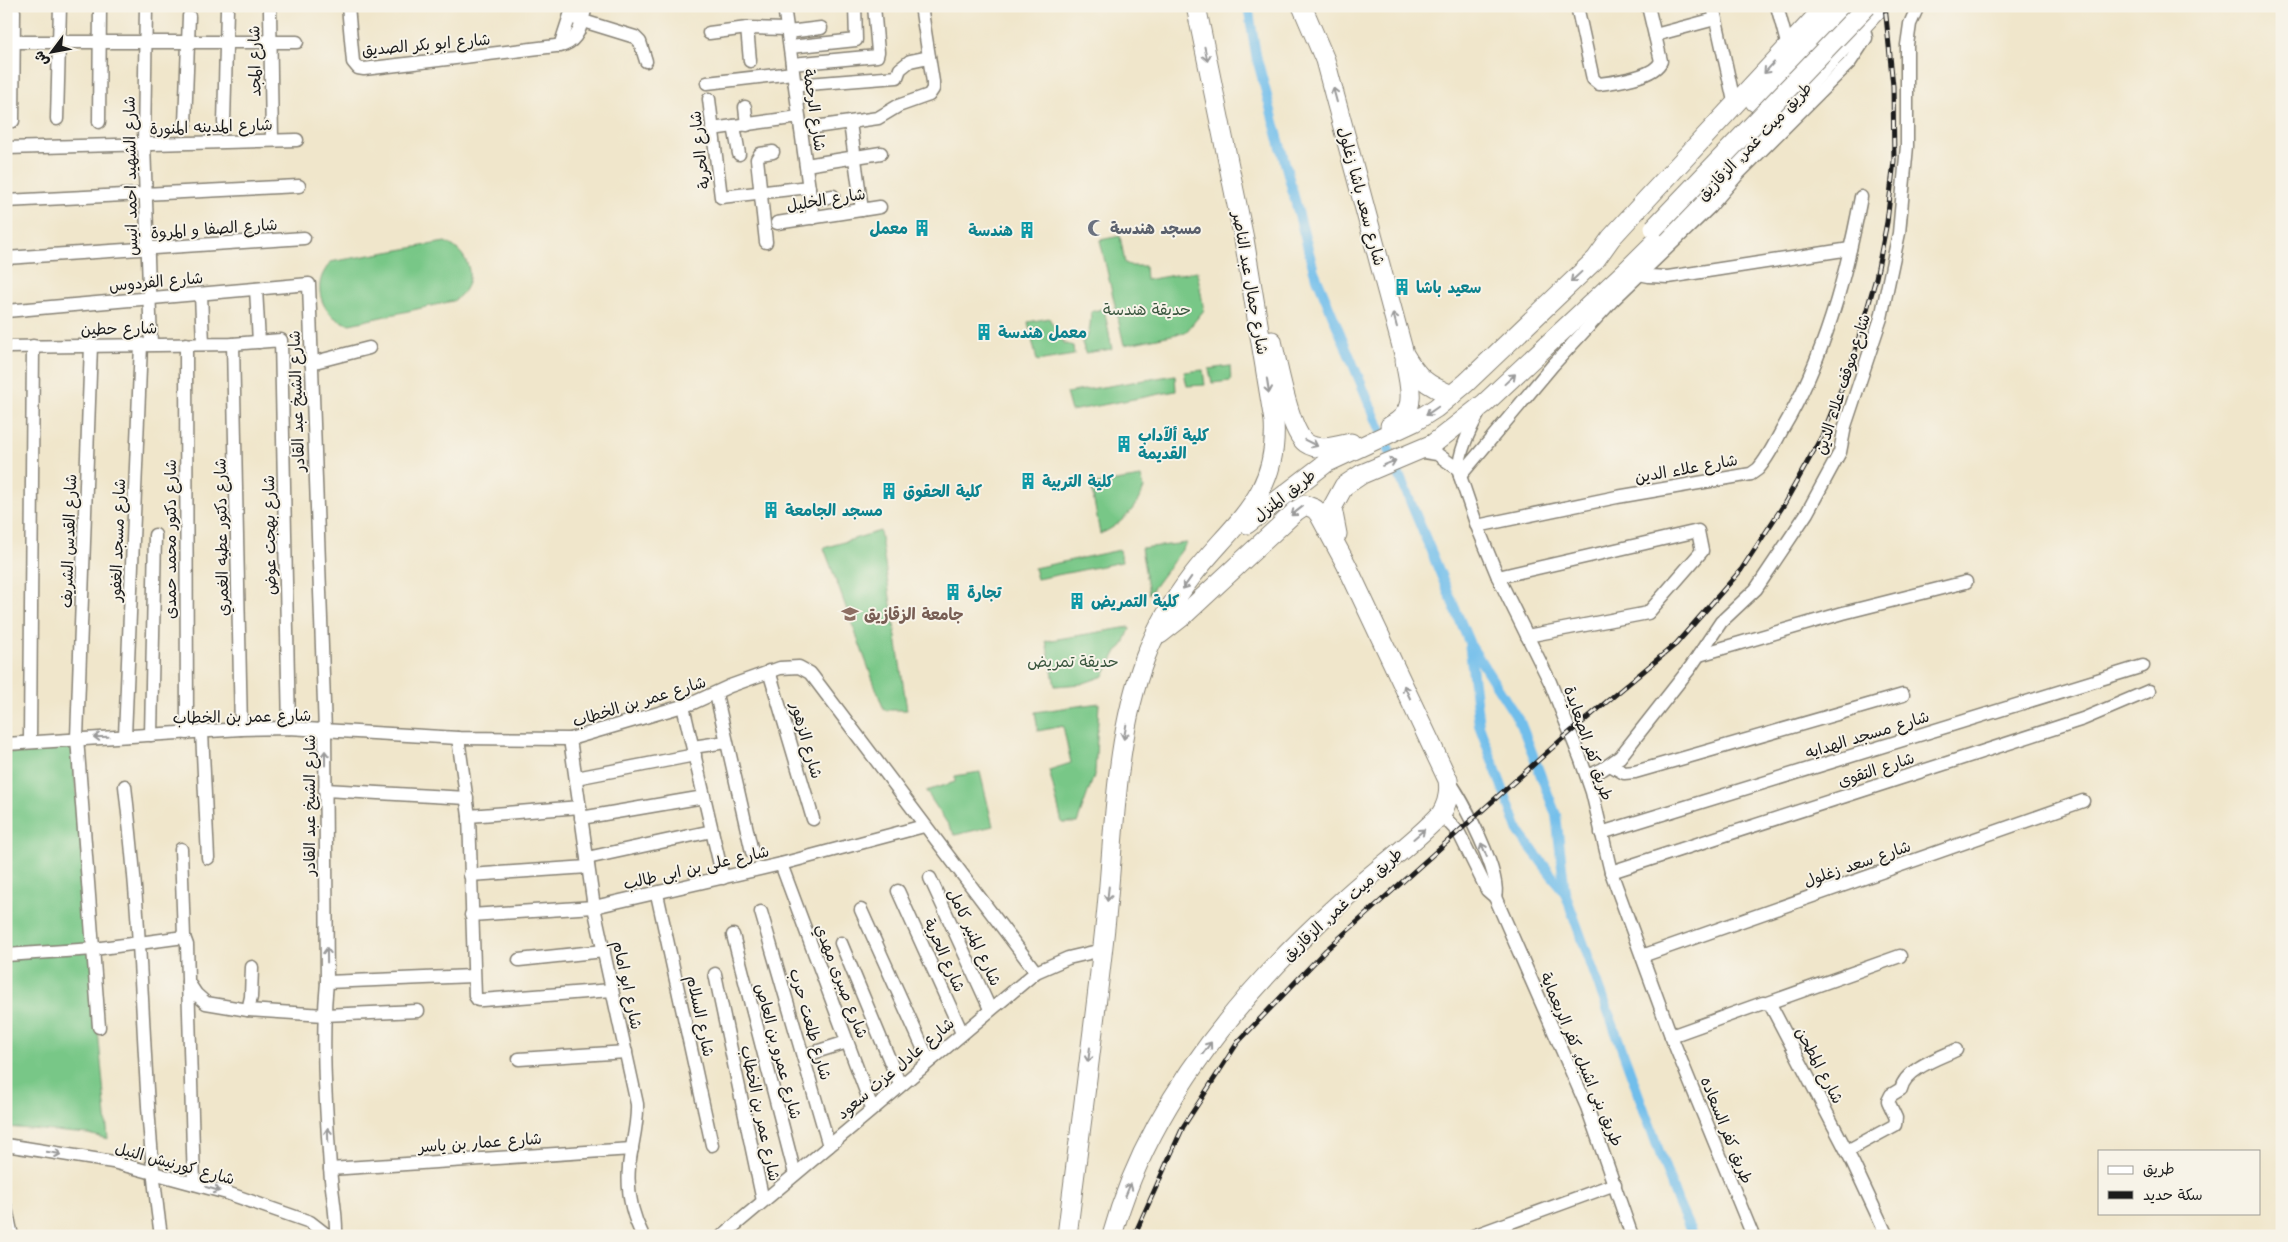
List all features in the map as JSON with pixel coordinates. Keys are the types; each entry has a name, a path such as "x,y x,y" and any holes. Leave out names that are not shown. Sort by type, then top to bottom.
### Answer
{"highway":[{"name":"شارع جمال عبد الناصر","path":"1196,6 1250,270 1274,421 1274,450 1268,475 1257,499 1218,546"},
{"name":"شارع سعد باشا زغلول","path":"1302,6 1325,60 1404,354 1417,376 1432,388 1452,395"},
{"name":"طريق ميت غمر, الزقازيق","path":"1596,259 1622,226 1826,6"},
{"name":"طريق ميت غمر, الزقازيق","path":"1632,273 1632,254 1650,221 1848,6"},
{"name":"طريق ميت غمر, الزقازيق","path":"1351,446 1403,423 1424,417 1452,395 1596,259 1650,221 1867,6"},
{"name":"طريق ميت غمر, الزقازيق","path":"1346,564 1333,520 1332,508 1344,486 1362,474 1433,444 1485,403 1632,273 1880,6"},
{"path":"1250,270 1261,287 1290,414 1299,436 1306,443 1319,447 1351,446"},
{"path":"1403,423 1410,402 1404,354"},
{"name":"طريق المنزل","path":"1218,546 1312,472 1351,446"},
{"path":"1154,637 1183,616 1225,575 1305,505 1315,509 1346,564 1448,780 1449,798 1441,814"},
{"path":"1067,1236 1102,950 1125,728 1145,659 1154,637 1182,590 1218,546"},
{"name":"طريق ميت غمر, الزقازيق","path":"1108,1236 1115,1227 1141,1159 1171,1103 1197,1062 1227,1022 1272,970 1319,922 1441,814"}],"street":[{"path":"57,119 60,6"},
{"path":"98,122 100,6"},
{"name":"شارع الشهيد احمد انيس","path":"146,6 144,144 149,298 146,344"},
{"name":"شارع ابو بكر الصديق","path":"348,6 353,62 358,68 560,46 568,44 575,38 575,15"},
{"path":"575,15 586,6"},
{"name":"شارع الرحمة","path":"784,6 813,218"},
{"path":"790,47 856,40 855,6"},
{"path":"707,83 794,74 876,56 878,52 874,6"},
{"path":"712,129 800,123 850,123 878,118 905,103 926,96 934,86 921,6"},
{"path":"1577,6 1592,79 1599,84 1653,71 1659,66 1661,61 1648,6"},
{"path":"1713,6 1735,106"},
{"path":"1777,6 1788,47"},
{"path":"1856,6 1864,25"},
{"name":"شارع موقف علاء الدين","path":"1587,776 1610,764 1630,745 1699,655 1721,622 1751,594 1807,513 1840,452 1845,426 1881,318 1899,233 1907,146 1906,45 1910,24 1918,6"},
{"path":"224,123 227,9"},
{"path":"12,121 10,42 14,11"},
{"name":"شارع المجد","path":"270,11 272,140"},
{"path":"575,15 635,37 640,42 646,61"},
{"path":"185,124 189,16"},
{"path":"1655,35 1715,19"},
{"path":"709,33 747,28 788,30 821,28"},
{"path":"747,28 750,61"},
{"path":"10,42 297,42"},
{"path":"794,74 896,77 899,75 900,69 910,61 929,58"},
{"name":"شارع الحرية","path":"709,99 721,197 761,193"},
{"path":"739,154 741,126 745,107"},
{"path":"850,123 862,210"},
{"name":"شارع المدينه المنورة","path":"6,148 297,140"},
{"path":"766,242 757,157 760,154 773,152"},
{"path":"806,165 881,153"},
{"path":"6,201 299,186"},
{"path":"761,193 833,196"},
{"name":"شارع علاء الدين","path":"1477,526 1617,496 1755,472 1768,455 1802,395 1831,316 1850,249 1861,197"},
{"name":"شارع الخليل","path":"777,223 880,207"},
{"name":"شارع الصفا و المروة","path":"6,258 304,238"},
{"path":"1459,473 1632,273 1668,277 1850,249"},
{"name":"شارع الفردوس","path":"6,311 309,284"},
{"name":"شارع الشيخ عبد القادر","path":"309,284 325,730 327,982 324,1015 330,1169 336,1207 336,1236"},
{"path":"256,289 260,342"},
{"path":"201,294 203,344"},
{"name":"شارع حطين","path":"6,347 233,344 281,340"},
{"name":"شارع بهجت عوض","path":"281,340 289,728"},
{"name":"شارع مسجد الغفور","path":"125,736 146,344"},
{"name":"شارع دكتور محمد حمدى","path":"186,344 187,733"},
{"name":"شارع دكتور عطيه الغمري","path":"233,344 241,729"},
{"name":"شارع القدس الشريف","path":"91,345 77,738 99,1027"},
{"path":"30,742 33,346"},
{"path":"311,363 368,348"},
{"path":"1459,473 1466,441 1485,403"},
{"path":"1417,451 1437,454 1449,461 1459,473"},
{"name":"طريق كفر الصعايدة","path":"1459,473 1477,526 1498,577 1550,682 1587,776 1611,872 1671,1036"},
{"path":"1498,577 1698,531 1702,551 1648,613 1527,636"},
{"path":"150,735 155,535"},
{"path":"1699,655 1844,613 1966,582"},
{"name":"شارع عمر بن الخطاب","path":"6,744 77,738 289,728 458,738 570,739 683,706 716,694 730,686 769,672 793,666 810,673 1036,972"},
{"name":"شارع مسجد الهدايه","path":"1601,833 2143,666"},
{"name":"شارع الزهور","path":"769,672 813,819"},
{"name":"شارع التقوى","path":"1611,872 2083,719 2149,691"},
{"path":"716,694 752,852"},
{"path":"1610,764 1624,773 1635,772 1903,695"},
{"path":"683,706 724,878"},
{"path":"202,732 208,858"},
{"path":"458,738 469,816 475,996 478,1000 612,990"},
{"name":"شارع ابو امام","path":"570,739 594,907 638,1116 629,1166 631,1201 643,1236"},
{"path":"576,778 726,742"},
{"path":"1441,814 1458,832 1487,890 1495,897 1497,891 1494,874 1472,820 1448,780"},
{"path":"125,786 132,846 139,942 152,1173 161,1236"},
{"path":"325,790 467,798"},
{"path":"469,816 581,812 704,797"},
{"name":"شارع سعد زغلول","path":"1642,956 2083,801"},
{"name":"شارع على بن ابى طالب","path":"471,914 594,907 724,878 924,826"},
{"path":"470,875 588,863 712,831"},
{"path":"180,849 184,937 187,946 194,1184"},
{"name":"شارع صبرى مهدي","path":"781,864 872,1108"},
{"name":"شارع المنير كامل","path":"930,878 990,1009"},
{"name":"شارع الحرية","path":"898,891 962,1033"},
{"name":"شارع السلام","path":"657,894 712,1145"},
{"name":"طريق بنى اشبل, كفر الربعماية","path":"1495,897 1568,1063 1615,1184 1632,1236"},
{"path":"861,910 929,1061"},
{"name":"شارع طلعت حرب","path":"761,912 829,1146"},
{"name":"شارع عمرو بن العاص","path":"732,935 795,1174"},
{"path":"6,955 94,949 184,937"},
{"path":"841,943 900,1085"},
{"name":"شارع عادل عزت سعود","path":"722,1236 1036,972 1068,958 1102,950"},
{"path":"519,960 604,951"},
{"path":"1671,1036 1900,956"},
{"path":"248,1010 251,997 252,967"},
{"name":"شارع عمر بن الخطاب","path":"715,974 763,1201"},
{"path":"327,982 473,976"},
{"path":"188,982 196,994 206,1003 248,1010 324,1015 418,1011"},
{"name":"شارع المطحن","path":"1768,1003 1772,1006 1797,1059 1847,1151 1888,1236"},
{"name":"طريق كفر السعاده","path":"1671,1036 1753,1236"},
{"path":"803,1056 847,1042"},
{"path":"1847,1151 1895,1124 1896,1118 1888,1101 1892,1095 1901,1089 1902,1082 1918,1069 1956,1050"},
{"path":"519,1059 626,1052"},
{"name":"شارع كورنيش النيل","path":"6,1145 113,1162 194,1184 304,1219 328,1236"},
{"name":"شارع عمار بن ياسر","path":"330,1169 632,1149"},
{"path":"1472,1236 1615,1184"},
{"path":"6,1208 12,1236"}],"green space":[{"name":"حديقة هندسة","path":"1120,236 1125,263 1132,266 1145,266 1146,280 1197,271 1204,310 1186,332 1124,345 1100,240"},
{"path":"445,242 461,254 469,270 467,287 453,301 350,324 342,322 329,313 322,299 320,284 330,262"},
{"name":"حديقة هندسة","path":"1104,308 1112,349 1085,353 1082,342 1089,333 1091,312"},
{"name":"حديقة هندسة","path":"1049,318 1064,343 1073,346 1074,355 1037,361 1028,322"},
{"path":"1230,366 1231,381 1212,383 1209,369"},
{"path":"1203,370 1205,385 1187,386 1184,372"},
{"path":"1175,375 1176,391 1071,411 1066,393"},
{"path":"1141,477 1144,488 1127,516 1100,534 1091,485"},
{"path":"880,531 907,710 884,710 824,548"},
{"path":"1187,543 1149,594 1141,548"},
{"path":"1120,550 1122,562 1037,579 1034,568"},
{"name":"حديقة تمريض","path":"1129,627 1130,629 1123,646 1117,651 1104,676 1081,684 1055,686 1046,641"},
{"path":"1099,703 1095,773 1077,823 1062,823 1049,770 1071,763 1063,726 1038,731 1035,712"},
{"path":"72,746 108,1139 88,1134 6,1127 6,753"},
{"path":"980,772 993,826 955,835 926,791 955,782 955,776"}],"waterway":[{"path":"1248,6 1256,55 1314,271 1469,642 1479,725 1519,832 1565,893 1678,1203 1693,1236"},
{"path":"1471,646 1521,724 1556,815 1565,892"}],"railway":[{"path":"1134,1236 1183,1127 1238,1042 1326,950 1562,739 1676,644 1741,570 1783,506 1822,436 1851,365 1876,278 1887,222 1894,161 1893,86 1885,6"}],"place":[{"name":"معمل","path":"922,228"},
{"name":"مسجد هندسة","path":"1096,228"},
{"name":"هندسة","path":"1027,230"},
{"name":"سعيد باشا","path":"1402,287"},
{"name":"معمل هندسة","path":"984,332"},
{"name":"كلية ألآداب القديمة","path":"1124,444"},
{"name":"كلية التربية","path":"1028,481"},
{"name":"كلية الحقوق","path":"889,491"},
{"name":"مسجد الجامعة","path":"771,510"},
{"name":"تجارة","path":"953,592"},
{"name":"كلية التمريض","path":"1077,601"},
{"name":"جامعة الزقازيق","path":"850,614"}]}
